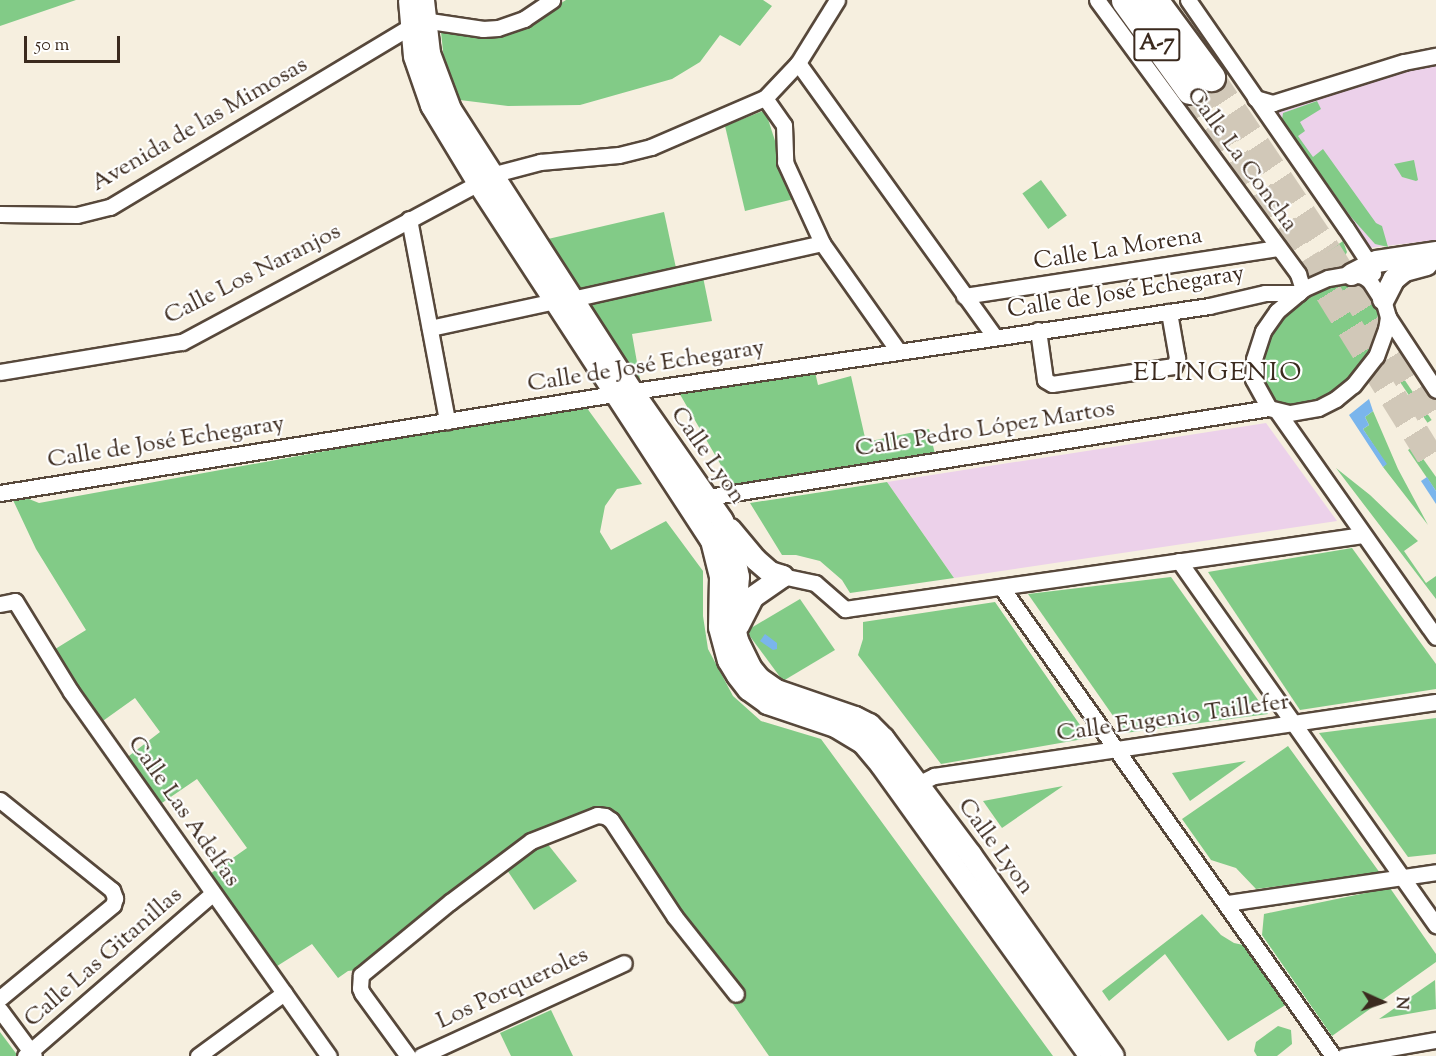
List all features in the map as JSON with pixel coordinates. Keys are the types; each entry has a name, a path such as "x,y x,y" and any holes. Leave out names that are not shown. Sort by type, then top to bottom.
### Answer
{"highway":[{"name":"A-7","path":"1125,0 1200,84 1154,0"}],"street":[{"name":"Calle Lyon","path":"409,0 419,16 440,87 485,179 623,393 711,540 720,577 719,627 728,660 737,675 748,689 767,704 835,726 862,742 881,765 1090,1056"},
{"path":"419,16 483,29 498,28 524,19 552,0"},
{"name":"Calle Los Naranjos","path":"0,372 182,342 485,179 540,162 619,155 651,147 765,98 798,63 837,0"},
{"name":"Calle La Concha","path":"1097,0 1298,274 1301,291"},
{"path":"1188,0 1272,122 1436,390"},
{"name":"Avenida de las Mimosas","path":"0,214 77,215 110,207 419,16"},
{"path":"1255,98 1273,103 1404,62 1436,56"},
{"path":"798,63 994,336"},
{"path":"765,98 784,125 785,162 822,243 899,352"},
{"path":"1272,122 1270,111 1273,103"},
{"path":"409,219 447,421"},
{"path":"429,328 822,243"},
{"name":"Calle La Morena","path":"964,296 1278,248"},
{"path":"1436,252 1360,268 1328,278 1301,291 1271,318 1257,347 1254,379 1273,410 1436,637"},
{"path":"1273,410 1306,412 1336,399 1353,385 1376,356 1382,300 1393,279 1404,270 1436,262"},
{"name":"Calle de José Echegaray","path":"0,493 623,393 994,336 1169,312 1265,293 1301,291"},
{"path":"1038,330 1045,380 1052,384 1174,366 1177,358 1169,312"},
{"name":"Calle Lyon","path":"623,393 708,497 722,520 732,546 738,576 735,631 742,654 759,678 776,690 838,710 869,724 883,738 1113,1056"},
{"name":"Calle Pedro López Martos","path":"708,497 1273,410"},
{"path":"722,520 755,559 770,572 815,583 845,609 1363,535"},
{"path":"1179,561 1436,925"},
{"path":"735,631 752,597 782,576"},
{"path":"1002,588 1119,750 1333,1056"},
{"name":"Calle Las Adelfas","path":"0,604 15,601 72,692 212,894 329,1056"},
{"name":"Calle Eugenio Taillefer","path":"918,784 934,776 1436,702"},
{"path":"0,800 112,891 116,897 113,905 0,999"},
{"path":"408,1056 362,993 361,975 450,902 531,841 597,815 611,820 675,916 736,994"},
{"path":"1227,903 1436,872"},
{"name":"Calle Las Gitanillas","path":"30,1054 212,894"},
{"name":"Los Porqueroles","path":"421,1056 624,963"},
{"path":"198,1056 284,993"},
{"path":"0,1010 30,1054"},
{"path":"1344,1056 1436,1040"}],"shaded area":[{"path":"1436,64 1436,240 1369,248 1271,111 1372,76"},
{"path":"1266,423 1337,521 954,578 887,482"}],"green space":[{"path":"0,0 76,0 0,26"},
{"path":"566,0 763,0 772,6 740,46 720,35 700,62 672,79 580,105 508,106 460,100 445,70 441,32 497,35 530,22"},
{"path":"1317,101 1321,109 1300,122 1305,131 1298,136 1313,157 1323,149 1376,223 1382,226 1388,247 1375,244 1351,217 1282,120 1283,113"},
{"path":"765,110 794,199 745,211 725,126"},
{"path":"1414,160 1418,180 1416,181 1402,177 1394,164"},
{"path":"1041,180 1067,216 1048,229 1022,194"},
{"path":"664,212 676,268 577,289 548,239"},
{"path":"1343,241 1347,252 1342,262 1308,273 1304,268"},
{"path":"703,277 712,321 632,334 641,385 589,305 600,298"},
{"path":"1351,283 1369,291 1378,313 1376,335 1364,361 1349,379 1319,400 1289,406 1276,402 1265,392 1260,375 1260,365 1269,334 1283,315 1302,297 1328,286"},
{"path":"815,372 818,385 851,376 866,442 929,429 935,454 733,486 678,391"},
{"path":"1402,376 1432,420 1427,423 1398,379"},
{"path":"584,404 642,484 617,489 605,506 600,532 611,550 666,521 703,571 703,616 708,649 733,696 761,721 821,739 1053,1056 769,1056 733,1004 745,994 673,905 613,813 528,836 356,970 348,971 338,978 312,944 274,968 210,874 247,848 197,779 159,805 125,759 160,732 135,698 100,723 52,651 86,630 36,549 13,500 29,499 39,503"},
{"path":"1373,411 1398,469 1428,525 1383,467 1386,464 1363,429 1369,425 1365,417"},
{"path":"1414,446 1436,477 1436,491 1408,450"},
{"path":"1336,468 1370,495 1418,541 1404,551 1426,583 1436,576 1436,599"},
{"path":"887,482 954,578 850,593 842,580 820,561 796,555 782,555 750,503"},
{"path":"1352,548 1436,664 1436,689 1300,710 1208,572"},
{"path":"1171,577 1268,714 1125,733 1028,594"},
{"path":"800,599 835,650 783,681 746,631"},
{"path":"995,602 1089,738 941,764 858,655 863,639 863,622"},
{"path":"1436,718 1436,854 1408,857 1319,733"},
{"path":"1288,746 1380,873 1256,889 1236,868 1211,860 1182,819"},
{"path":"1246,761 1190,801 1172,773"},
{"path":"1063,786 1002,828 983,801"},
{"path":"546,842 577,881 534,910 505,867 526,850"},
{"path":"1390,888 1436,954 1436,962 1332,1036 1262,935 1264,914"},
{"path":"1202,914 1221,935 1234,943 1248,946 1287,1004 1228,1041 1165,954 1109,1001 1102,991"},
{"path":"1435,980 1436,1009 1379,1019"},
{"path":"551,1010 573,1056 511,1056 500,1033"},
{"path":"1278,1026 1291,1030 1292,1044 1277,1056 1257,1056 1254,1051 1256,1042"},
{"path":"0,1032 18,1056 0,1056"}],"water":[{"path":"1369,399 1373,411 1365,417 1369,425 1363,429 1387,464 1383,467 1349,415"},
{"path":"1427,477 1436,491 1436,504 1421,481"},
{"path":"765,634 777,643 777,649 773,650 760,641"}],"tunnel":[{"path":"1211,77 1328,251 1436,424"},
{"path":"1190,90 1307,258 1436,465"}],"district":[{"name":"EL INGENIO","path":"1218,374"}]}
